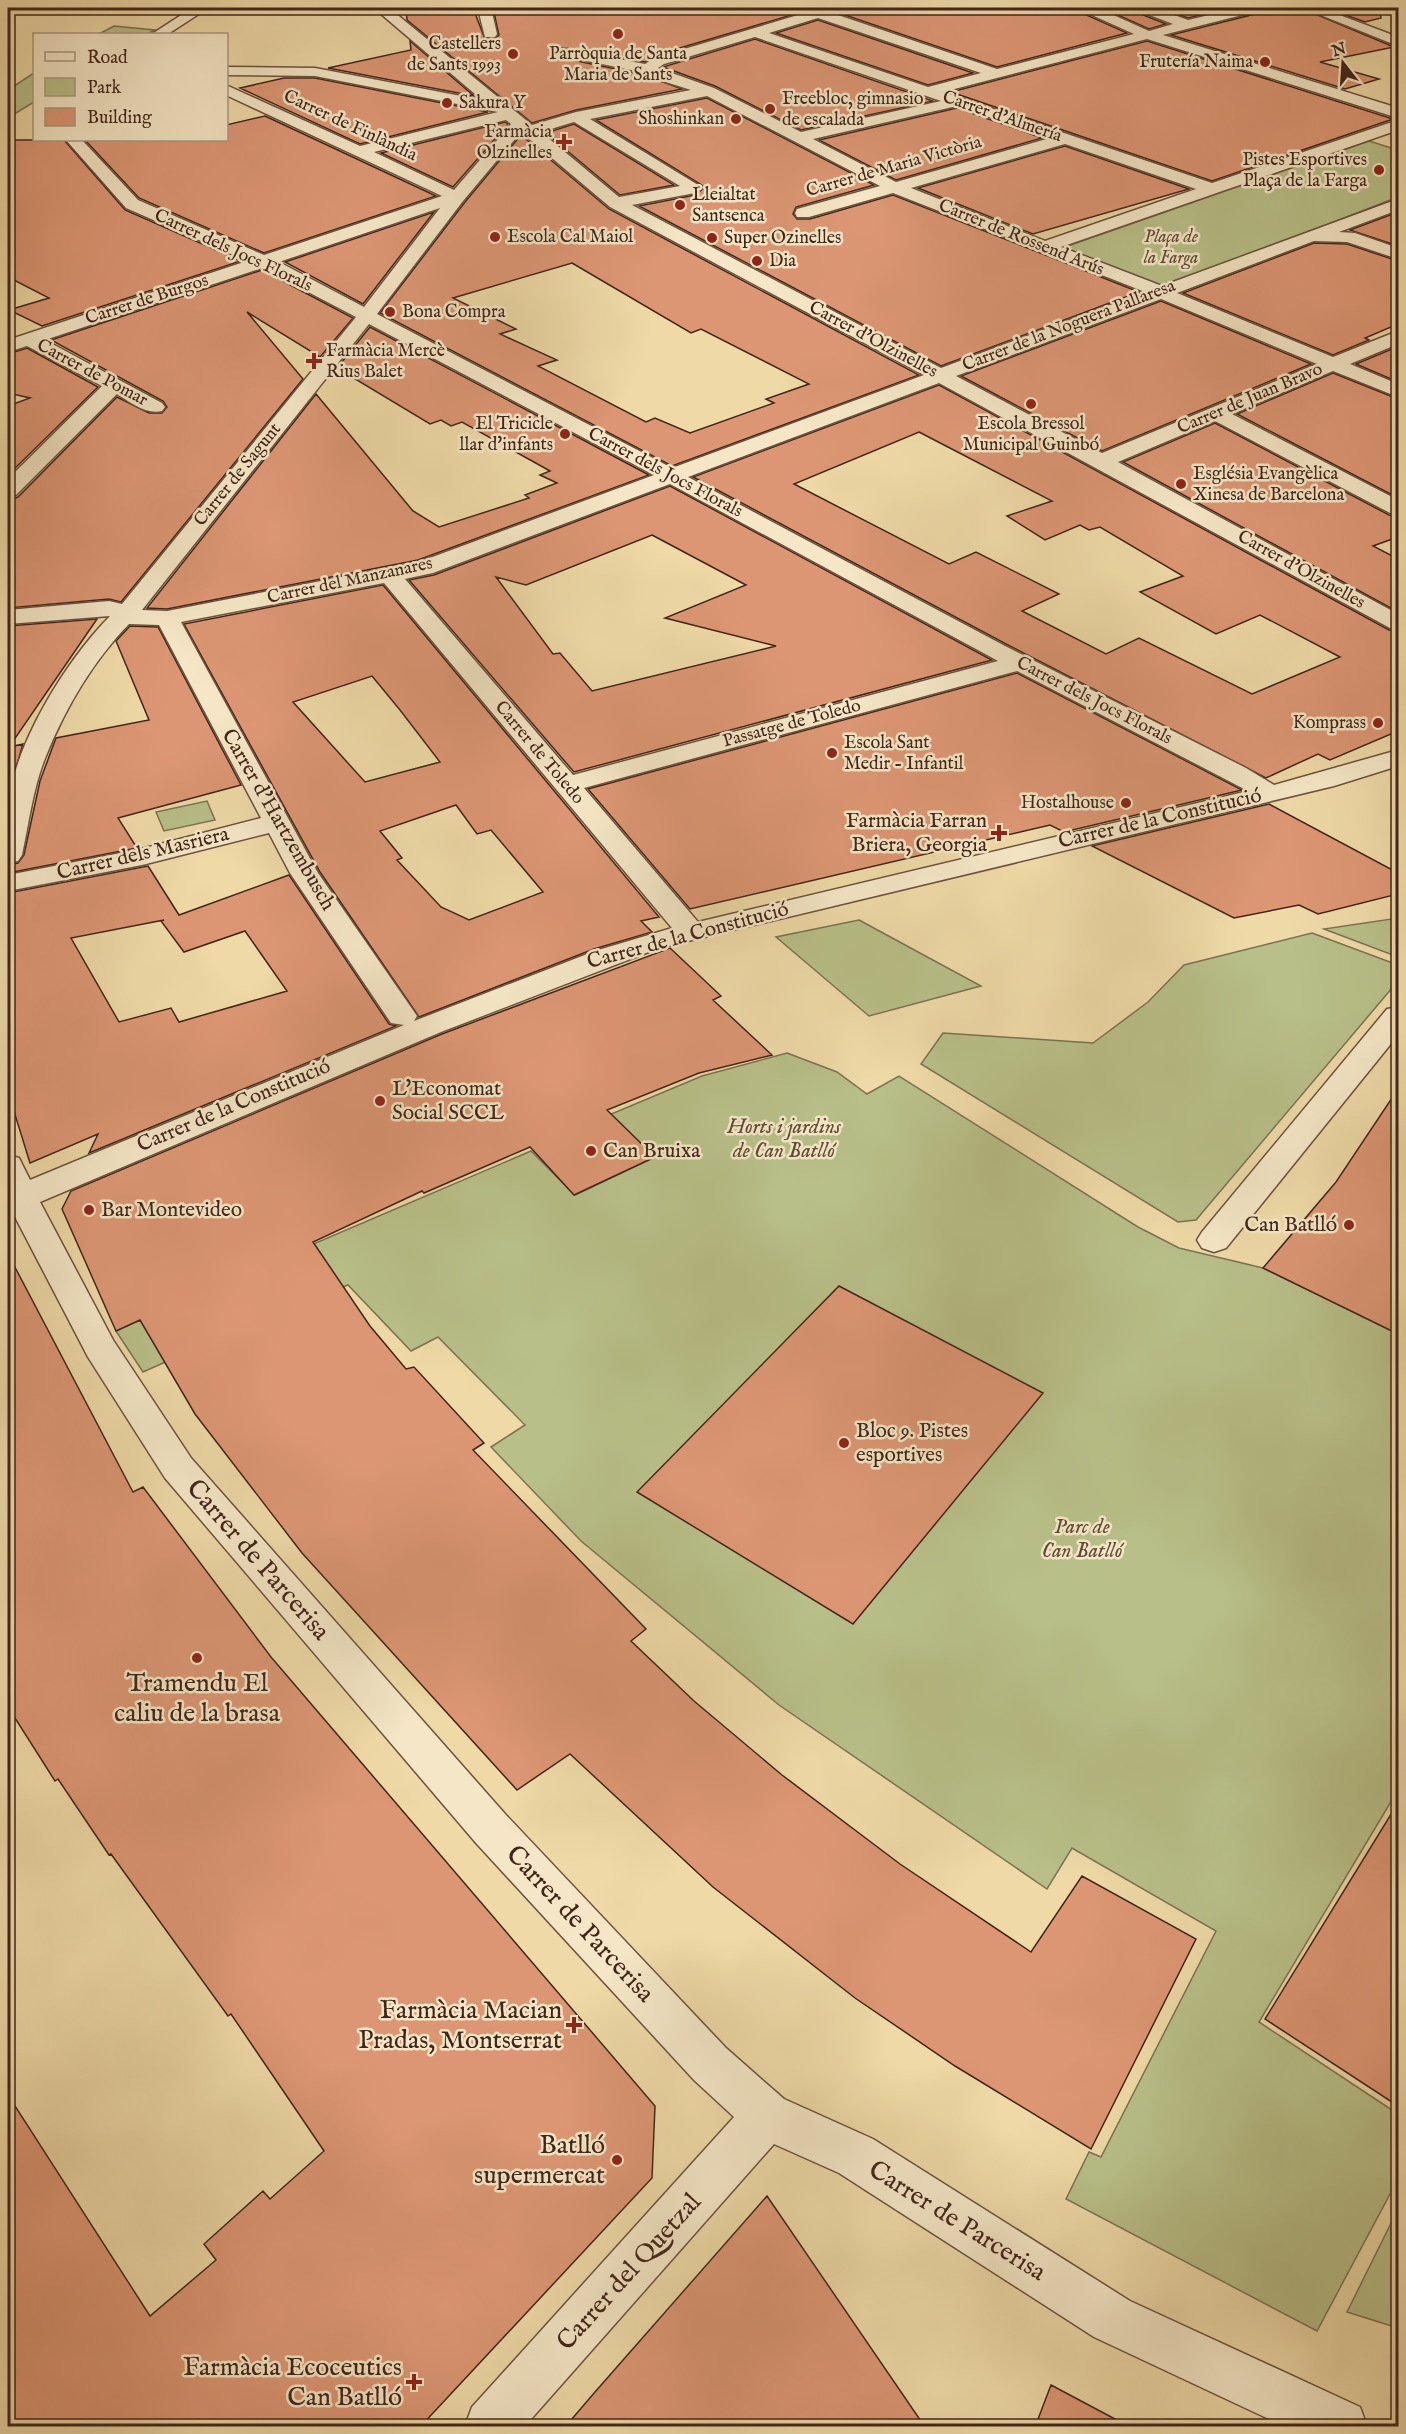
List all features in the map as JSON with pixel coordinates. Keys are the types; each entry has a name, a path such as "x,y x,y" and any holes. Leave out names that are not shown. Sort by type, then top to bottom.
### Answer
{"street":[{"path":"161,33 201,8"},
{"name":"Carrer d'Olzinelles","path":"381,8 616,204 1101,461 1398,623"},
{"path":"464,11 483,8 490,34"},
{"path":"651,70 651,66 659,61 757,33 813,10 851,8"},
{"path":"1088,8 1147,35 1398,113"},
{"path":"1144,8 1185,24"},
{"path":"929,92 1253,8"},
{"path":"1310,8 1398,42"},
{"path":"813,10 997,74"},
{"path":"1378,34 1398,29"},
{"name":"Carrer d'Almería","path":"757,33 1212,189"},
{"name":"Carrer de Rossend Arús","path":"567,53 651,70 658,75 709,91 894,187 1160,292 1398,391"},
{"path":"228,71 315,72 516,119"},
{"name":"Carrer de Finlàndia","path":"228,90 457,197"},
{"path":"358,151 516,119 576,117 709,91"},
{"path":"797,138 957,102"},
{"path":"576,117 695,188 616,204"},
{"name":"Carrer de Sagunt","path":"8,855 32,758 67,688 84,663 104,635 123,617 366,316 516,119"},
{"path":"1043,247 1398,125"},
{"name":"Carrer de Maria Victòria","path":"803,213 1065,139"},
{"name":"Carrer dels Jocs Florals","path":"75,141 132,204 264,262 672,476 1019,663 1237,773 1270,793"},
{"name":"Carrer de Burgos","path":"8,346 457,197"},
{"name":"Carrer de la Noguera Pallaresa","path":"672,476 1398,204"},
{"path":"1311,237 1349,237 1398,254"},
{"name":"Carrer de Juan Bravo","path":"1101,461 1398,337"},
{"name":"Carrer de Pomar","path":"29,339 155,407"},
{"path":"8,490 115,385"},
{"path":"1217,414 1398,508"},
{"name":"Carrer del Manzanares","path":"8,617 109,608 119,611 123,617 167,618 425,568 672,476"},
{"name":"Carrer de Toledo","path":"390,575 690,931"},
{"name":"Carrer d'Hartzembusch","path":"167,618 275,823 304,873 402,1016"},
{"name":"Passatge de Toledo","path":"566,785 1019,663"},
{"name":"Carrer de la Constitució","path":"12,1189 570,969 690,931 1334,778 1398,758"},
{"name":"Carrer dels Masriera","path":"10,883 142,857 275,823"},
{"path":"1214,1240 1398,1016"},
{"name":"Carrer de Parcerisa","path":"12,1189 100,1348 178,1468 491,1828 710,2064 766,2116 856,2156 1112,2319 1341,2427"},
{"name":"Carrer del Quetzal","path":"491,2427 766,2116"}],"green space":[{"path":"114,26 155,30 149,33 101,33"},
{"path":"33,74 33,103 8,118 8,90"},
{"name":"Plaça de la Farga","path":"1369,141 1398,150 1398,197 1180,282 1157,287 1062,248"},
{"path":"207,801 215,820 164,831 156,812"},
{"path":"1398,918 1398,957 1324,929"},
{"path":"859,920 981,986 869,1016 776,937"},
{"path":"1312,933 1398,965 1398,981 1196,1220 1178,1222 921,1064 943,1033 1093,1043 1148,1002 1184,965"},
{"name":"Parc de Can Batlló","path":"787,1053 837,1072 867,1094 899,1076 1138,1227 1179,1248 1263,1268 1398,1334 1398,1790 1259,2022 1398,2114 1398,2179 1317,2331 1066,2199 1089,2152 1101,2157 1216,1931 1072,1848 1047,1889 779,1705 581,1541 491,1447 525,1425 438,1337 411,1351 348,1285 255,1322 143,1372 116,1331 229,1280 531,1151 575,1195 655,1157 609,1115 702,1076"},
{"path":"1398,2209 1398,2328 1347,2312"}],"building":[{"path":"406,8 473,8 485,39 495,39 499,35 493,8 815,8 653,56 645,62 562,48 562,58 645,75 682,89 576,110 532,123 407,20"},
{"path":"859,8 1080,8 1082,13 1127,33 997,67 845,15 856,13"},
{"path":"1102,8 1136,8 1138,13 1166,24 1149,29"},
{"path":"1160,8 1231,8 1188,18"},
{"path":"1261,8 1301,8 1394,47 1320,62 1379,79 1345,89 1171,35 1259,13"},
{"path":"1326,8 1380,8 1381,18 1365,22"},
{"path":"818,20 973,73 928,85 776,33"},
{"path":"755,39 933,101 801,130 715,86 663,67"},
{"path":"410,41 474,96 328,68 411,50"},
{"path":"1147,41 1393,119 1212,181 951,92"},
{"path":"284,78 315,78 488,112 360,144 240,88"},
{"path":"707,98 874,185 796,207 793,214 797,219 810,219 893,195 1139,292 941,366 639,206 695,195 705,187 596,120"},
{"path":"957,108 1042,138 896,180 819,140"},
{"path":"265,116 436,196 264,253 139,198 86,141 228,141 228,125"},
{"path":"505,122 508,124 453,187 381,153"},
{"path":"574,124 674,185 620,195 546,133"},
{"path":"521,135 609,209 919,375 672,466 380,313 465,202","holes":["572,263 691,333 701,329 809,384 766,399 774,403 690,433 655,418 646,422 538,366 557,360 500,334 516,329 453,298"]},
{"path":"8,140 65,141 125,210 241,261 42,326 9,310 49,298 8,277"},
{"path":"1065,146 1189,189 1033,234 918,188"},
{"path":"434,212 363,304 285,262"},
{"path":"1398,212 1398,246 1350,230"},
{"path":"1314,243 1347,244 1398,261 1398,324 1365,338 1369,340 1333,355 1183,293"},
{"path":"262,270 353,318 320,357 247,312 303,379 121,602 109,599 8,608 8,501 18,497 117,397 149,413 162,413 167,407 163,401 51,340"},
{"path":"1161,301 1311,364 1102,451 961,376"},
{"path":"370,327 649,475 418,560 167,609 147,608 316,394 413,511 439,527 529,498 525,495 557,483 540,475 550,471 462,422 451,426 441,420 430,424 337,368"},
{"path":"27,348 98,387 8,475 8,406 30,398 8,393 8,354"},
{"path":"1392,349 1398,351 1398,382 1356,364"},
{"path":"1333,373 1398,399 1398,498 1237,414"},
{"path":"939,385 1389,630 1398,632 1398,731 1330,760 1318,754 1266,778 1006,644 693,477","holes":["919,432 1052,501 1007,516 1045,540 1080,525 1089,530 1100,527 1183,576 1140,592 1216,634 1260,615 1340,657 1252,694 1139,638 1106,654 1022,611 1059,594 976,552 949,564 794,484"]},
{"path":"1215,423 1389,515 1398,516 1398,537 1373,546 1398,559 1398,612 1123,462"},
{"path":"670,486 992,660 574,772 409,580 434,575","holes":["652,535 746,585 665,618 776,646 592,691 560,653 553,654 496,577 526,585"]},
{"path":"383,585 659,917 641,921 652,932 594,949 419,1017 320,872 184,624","holes":["372,676 400,710 440,762 365,782 293,702","456,805 477,834 491,830 543,892 469,920 441,907 397,860 402,858 380,831"]},
{"path":"97,619 9,747 23,744 8,795 8,626"},
{"path":"130,626 158,627 241,785 118,818 137,848 8,873 8,865 18,863 24,855 40,781 56,738 149,720 116,641"},
{"path":"1017,673 1242,790 1064,832 1050,825 690,909 588,789"},
{"path":"1269,804 1398,873 1398,894 1318,914 1299,905 1234,918 1092,846"},
{"path":"148,866 179,915 289,875 389,1024 396,1026 89,1153 98,1134 30,1163 8,1092 8,893","holes":["164,920 161,921 184,952 245,931 287,991 179,1022 171,1008 119,1022 71,938"]},
{"path":"670,948 721,996 713,1000 772,1055 699,1073 607,1110 655,1157 574,1195 530,1147 424,1193 422,1191 313,1242 370,1326 406,1369 414,1367 484,1443 473,1450 646,1629 631,1641 694,1701 782,1775 900,1864 1031,1952 1082,1876 1196,1939 1091,2149 955,2066 855,1998 713,1887 570,1754 517,1790 302,1553 195,1414 140,1320 116,1331 62,1209 71,1191 442,1034"},
{"name":"Can Batlló","path":"1398,1089 1398,1334 1263,1268 1336,1182"},
{"path":"8,1254 133,1492 143,1487 271,1657 655,2106 652,2178 420,2427 8,2427 8,2095 150,2316 216,2260 204,2244 263,2191 270,2199 324,2151 231,2014 228,2016 111,1854 109,1855 58,1779 55,1781 8,1707"},
{"name":"Bloc 9. Pistes esportives","path":"839,1286 1043,1393 853,1624 637,1492"},
{"path":"1398,1803 1398,2106 1265,2019"},
{"path":"767,2196 925,2427 565,2427 595,2392"},
{"path":"1051,2385 1130,2427 1035,2427"}],"place":[{"name":"Parròquia de Santa Maria de Sants","path":"618,34"},
{"name":"Castellers de Sants 1993","path":"513,54"},
{"name":"Frutería Naima","path":"1265,62"},
{"name":"Sakura Y","path":"447,103"},
{"name":"Freebloc, gimnasio de escalada","path":"770,109"},
{"name":"Shoshinkan","path":"736,119"},
{"name":"Farmàcia Olzinelles","path":"564,142"},
{"name":"Pistes Esportives Plaça de la Farga","path":"1379,170"},
{"name":"Lleialtat Santsenca","path":"680,205"},
{"name":"Escola Cal Maiol","path":"495,237"},
{"name":"Super Ozinelles","path":"712,238"},
{"name":"Dia","path":"757,261"},
{"name":"Bona Compra","path":"390,312"},
{"name":"Farmàcia Mercè Rius Balet","path":"314,361"},
{"name":"Escola Bressol Municipal Guinbó","path":"1031,404"},
{"name":"El Tricicle llar d'infants","path":"565,434"},
{"name":"Església Evangèlica Xinesa de Barcelona","path":"1181,484"},
{"name":"Komprass","path":"1378,723"},
{"name":"Escola Sant Medir - Infantil","path":"832,753"},
{"name":"Hostalhouse","path":"1126,803"},
{"name":"Farmàcia Farran Briera, Georgia","path":"999,833"},
{"name":"L'Economat Social SCCL","path":"380,1101"},
{"name":"Can Bruixa","path":"591,1151"},
{"name":"Bar Montevideo","path":"89,1210"},
{"name":"Can Batlló","path":"1349,1225"},
{"name":"Bloc 9. Pistes esportives","path":"844,1443"},
{"name":"Tramendu El caliu de la brasa","path":"197,1658"},
{"name":"Farmàcia Macian Pradas, Montserrat","path":"574,2025"},
{"name":"Batlló supermercat","path":"617,2160"},
{"name":"Farmàcia Ecoceutics Can Batlló","path":"414,2382"}],"park label":[{"name":"Horts i jardins de Can Batlló","path":"784,1139"}]}
